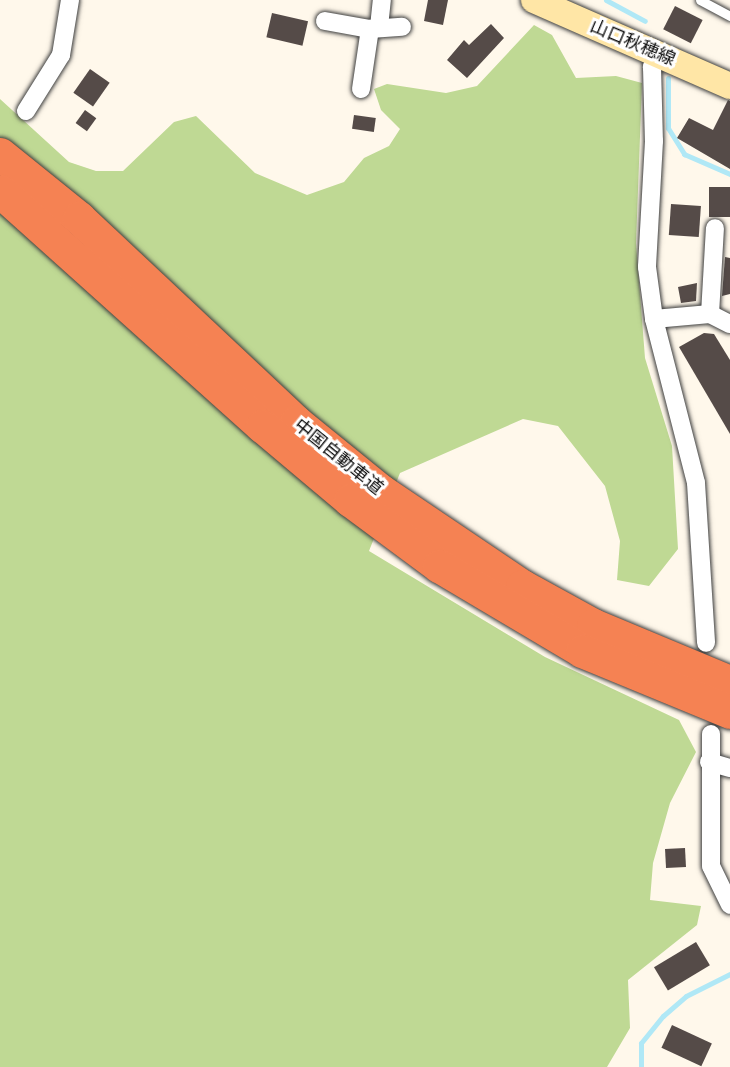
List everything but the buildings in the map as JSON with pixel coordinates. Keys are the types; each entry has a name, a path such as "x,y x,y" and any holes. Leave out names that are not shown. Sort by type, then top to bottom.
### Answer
{"highway":[{"name":"中国自動車道","path":"0,154 79,218 296,422 381,491 452,542 552,602 673,661 730,682"},
{"name":"中国自動車道","path":"0,192 271,433 439,566 582,651 721,723"}],"main road":[{"name":"山口秋穂線","path":"534,0 728,81"}],"street":[{"path":"26,111 61,55 69,0"},
{"path":"361,89 382,0"},
{"path":"325,21 375,28 402,27"},
{"path":"659,52 652,67 654,141 647,267 654,319 696,483 706,643"},
{"path":"710,314 715,228"},
{"path":"654,319 710,314 730,324"},
{"path":"721,723 708,762 711,866 730,905"},
{"path":"708,762 730,768"}],"lane":[{"path":"700,0 730,16"}],"green space":[{"path":"534,25 552,35 576,78 616,76 642,83 636,243 645,358 672,446 678,549 649,586 617,580 620,541 605,486 558,426 523,419 400,473 369,551 545,657 679,720 696,752 670,803 653,863 650,900 701,906 697,925 628,980 630,1028 607,1067 0,1067 0,99 69,162 96,171 123,171 174,122 196,116 255,173 307,195 344,182 364,158 389,146 400,129 381,110 374,89 387,84 446,93 477,86"}],"waterway":[{"path":"606,0 645,21"},
{"path":"668,78 668,128 684,154 730,174"},
{"path":"641,1067 641,1043 663,1016 686,996 730,974"}]}
